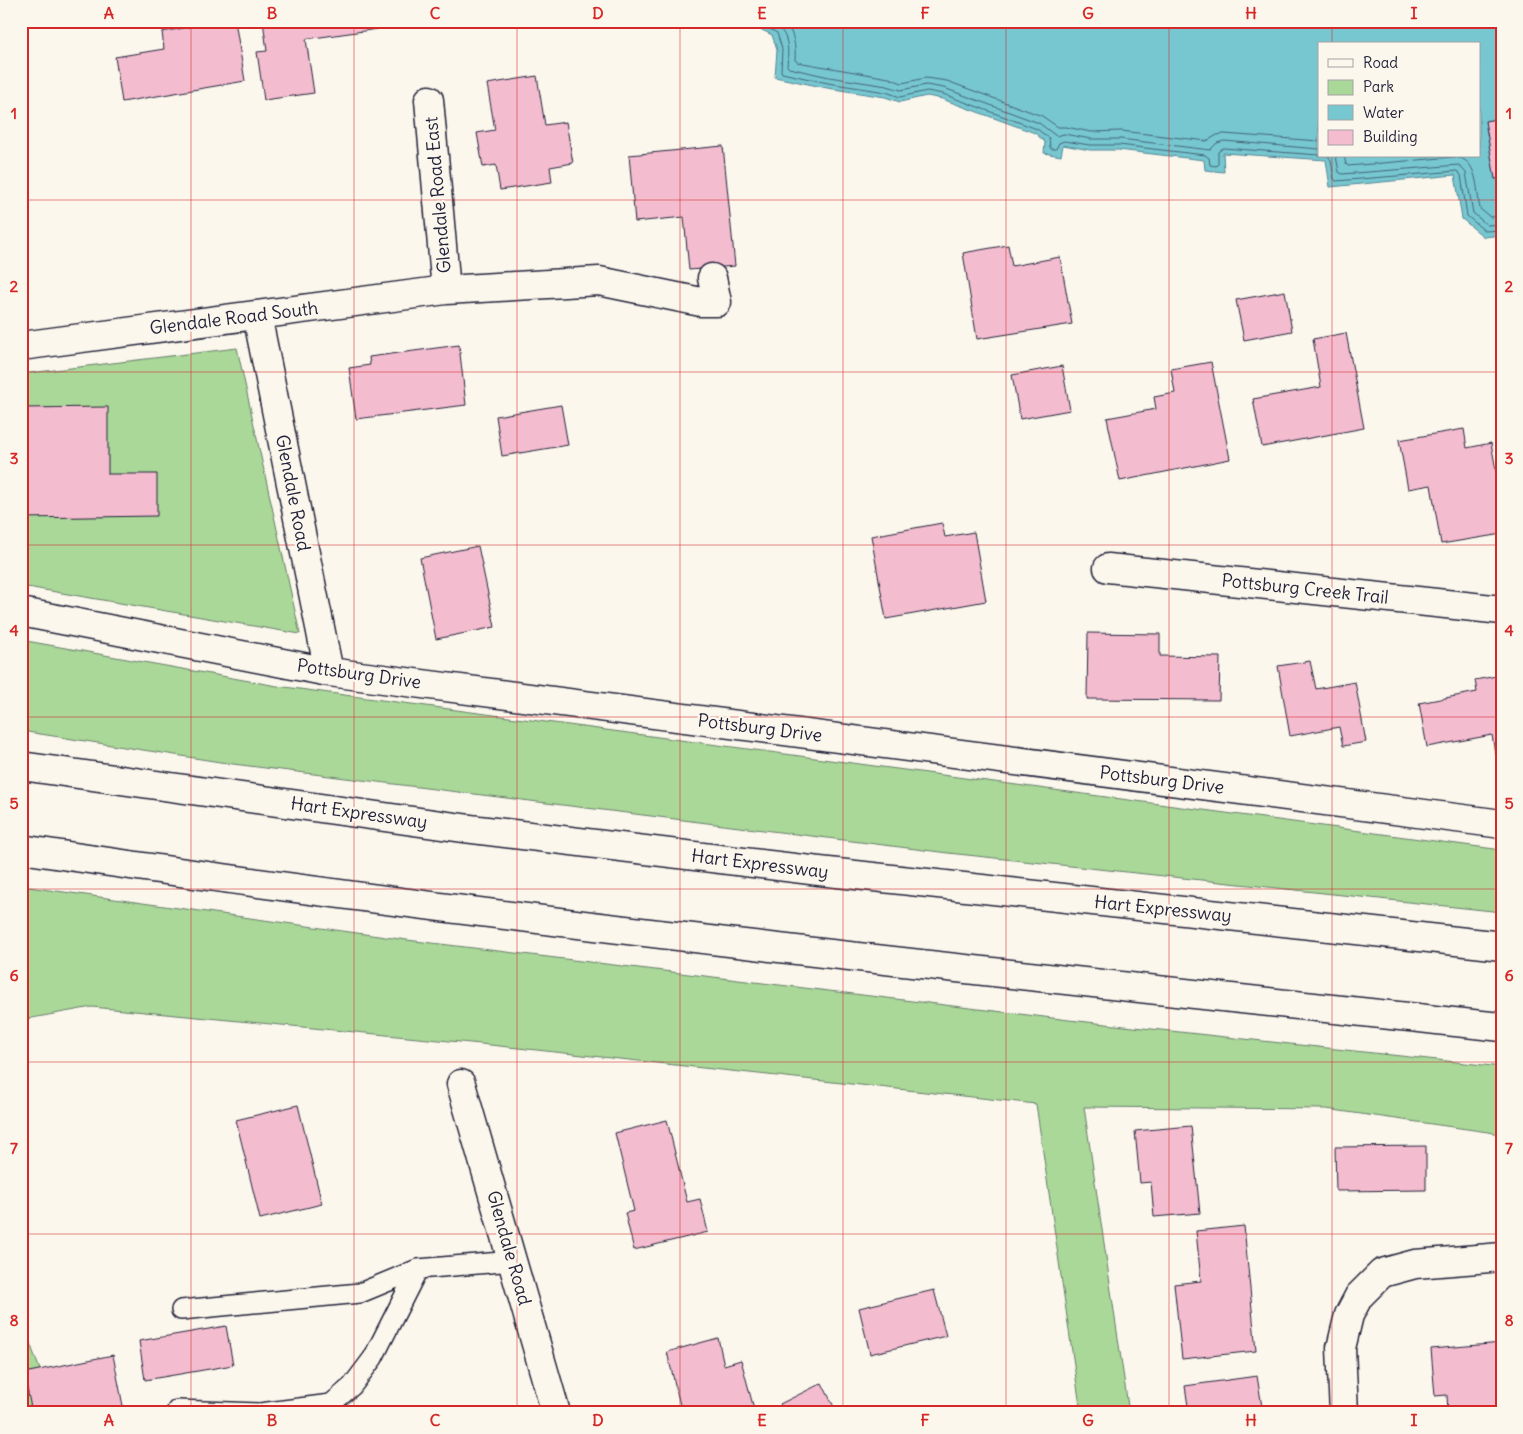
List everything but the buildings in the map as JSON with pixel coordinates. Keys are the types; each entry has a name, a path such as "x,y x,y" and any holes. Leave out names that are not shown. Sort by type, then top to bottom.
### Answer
{"main road":[{"name":"Glendale Road East","path":"429,100 446,290"},
{"name":"Glendale Road South","path":"21,346 446,290 599,281 701,302 717,302 712,278"},
{"name":"Glendale Road","path":"257,315 329,672"},
{"name":"Pottsburg Creek Trail","path":"1108,568 1502,610"},
{"name":"Pottsburg Drive","path":"21,612 329,672 1502,824"},
{"name":"Hart Expressway","path":"21,766 463,828 819,872 1502,946"},
{"path":"21,849 447,908 782,949 1502,1027"},
{"name":"Glendale Road","path":"461,1084 556,1413"},
{"path":"1344,1413 1341,1348 1349,1315 1359,1296 1382,1274 1415,1264 1502,1258"}],"lane":[{"path":"181,1310 360,1293 418,1268 512,1261"},
{"path":"177,1410 259,1413 331,1404 352,1386 372,1358 418,1268"}],"green space":[{"path":"237,348 300,634 21,586 21,374"},
{"path":"21,640 277,686 1502,850 1502,912 948,853 233,764 21,731"},
{"path":"21,886 407,940 1069,1020 1502,1067 1502,1134 1326,1109 1084,1107 1129,1413 1081,1413 1036,1104 481,1044 92,1007 21,1020"},
{"path":"21,1319 56,1413 21,1413"}],"water":[{"path":"744,21 1502,21 1502,235 1484,237 1462,219 1455,175 1330,187 1326,160 1223,153 1224,172 1205,170 1204,160 1118,150 1090,150 1063,145 1061,156 1044,153 1045,142 1035,133 942,99 927,96 900,102 885,97 827,88 775,77 777,50 772,35"}]}
